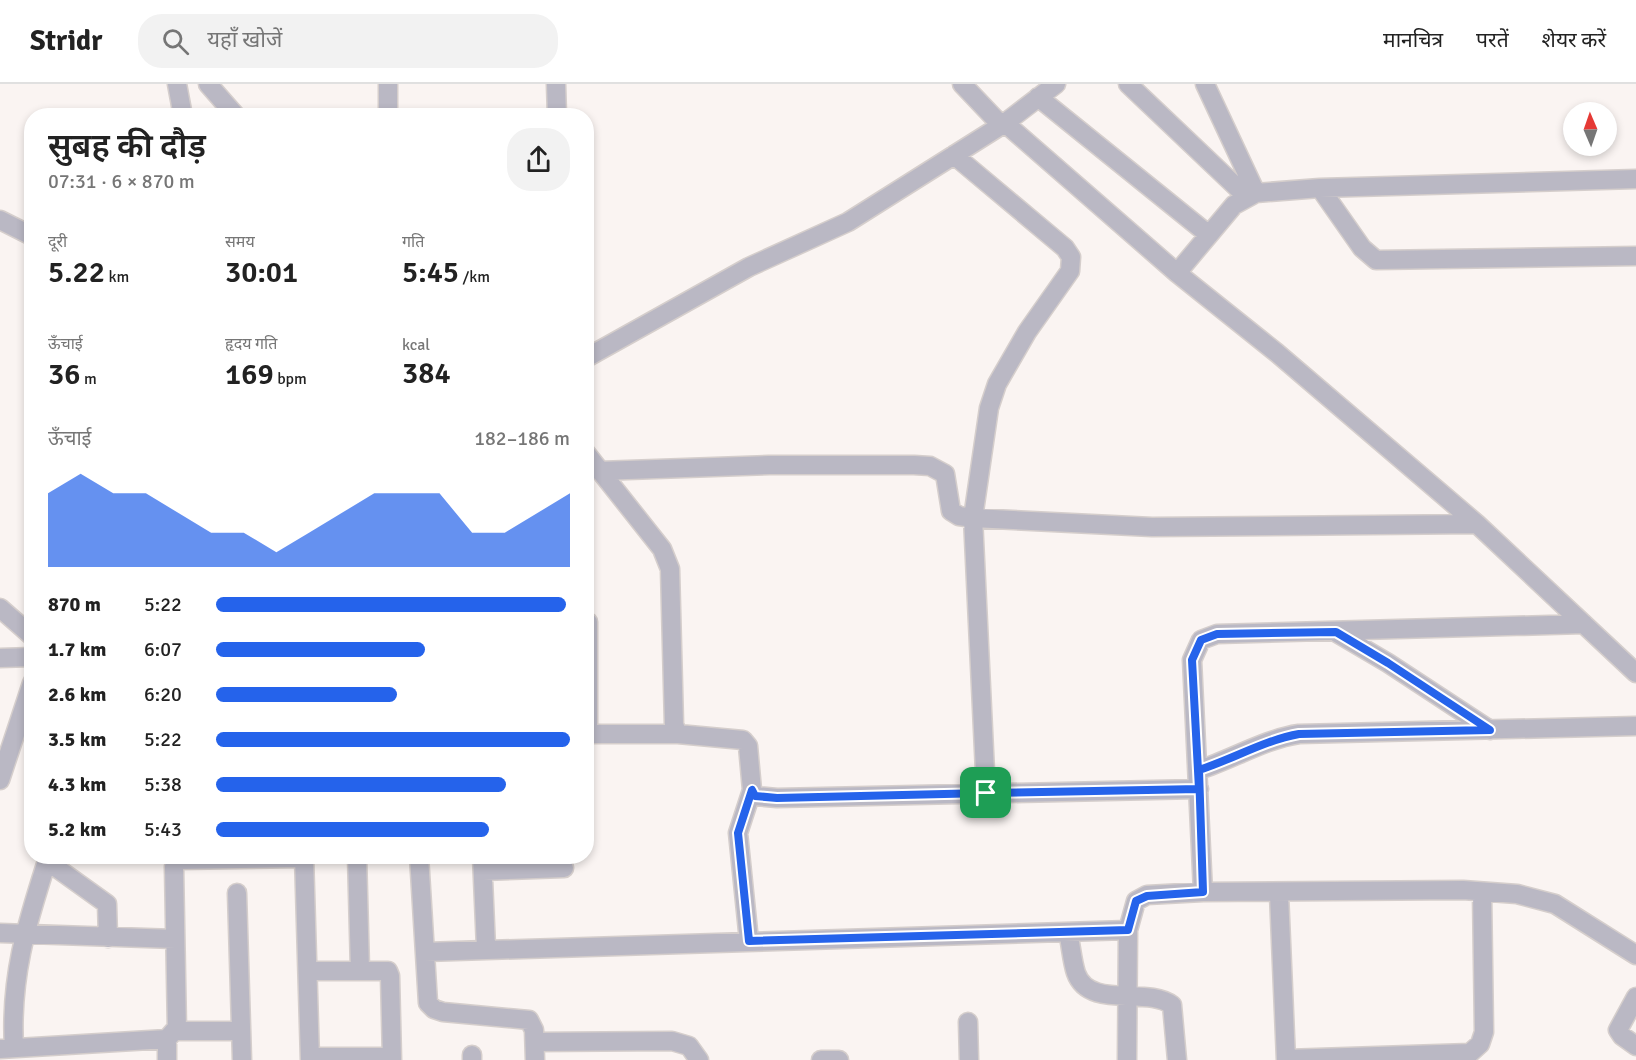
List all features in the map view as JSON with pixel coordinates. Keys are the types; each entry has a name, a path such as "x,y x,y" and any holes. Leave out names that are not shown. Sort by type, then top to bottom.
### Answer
{"street":[{"path":"177,84 182,108"},
{"path":"208,84 229,108"},
{"path":"388,84 388,108"},
{"path":"556,84 557,108"},
{"path":"962,84 1003,124 1177,273 1277,353 1477,524 1636,673"},
{"path":"594,354 749,267 848,222 1003,124 1056,84"},
{"path":"1128,84 1252,195"},
{"path":"1205,84 1252,195"},
{"path":"1038,97 1209,235"},
{"path":"954,155 1065,248 1072,263 1070,271 1028,332 997,384 989,408 973,518 986,793"},
{"path":"1177,273 1234,205 1252,195 1320,188 1636,179"},
{"path":"1320,188 1362,248 1376,260 1388,262 1636,256"},
{"path":"0,220 24,232"},
{"path":"594,464 662,549 670,569 674,725 678,734"},
{"path":"599,471 769,465 930,466 945,474 948,479 951,511 959,516 973,518 1152,527 1477,524"},
{"path":"0,608 24,629"},
{"path":"1203,892 1192,660 1201,640 1217,634 1584,624"},
{"path":"1336,632 1490,730"},
{"path":"0,657 24,657"},
{"path":"0,780 5,748 24,702"},
{"path":"1199,770 1230,760 1273,740 1299,734 1636,726"},
{"path":"594,734 678,734 743,740 748,746 752,790 755,796 771,798 1199,789"},
{"path":"749,941 738,833 752,790"},
{"path":"46,864 23,936 7,1048 241,1031"},
{"path":"51,864 107,904 108,938"},
{"path":"167,1060 172,1035 175,864"},
{"path":"304,864 310,1059 392,1059 388,971 382,969 308,971"},
{"path":"357,864 360,970"},
{"path":"419,864 426,992 428,1003 434,1009 523,1018 533,1024 535,1051 672,1041 689,1046 699,1060"},
{"path":"486,948 482,864 564,868"},
{"path":"1127,1060 1128,930 1136,901 1147,896 1203,892 1518,894 1555,904 1636,955"},
{"path":"1280,894 1286,1060 1455,1055 1470,1053 1475,1049 1480,1044 1484,1032 1482,892"},
{"path":"237,893 242,1060"},
{"path":"424,952 486,948 1128,930"},
{"path":"1068,932 1076,973 1081,981 1097,993 1156,997 1172,1005 1177,1060"},
{"path":"0,933 23,936 175,939"},
{"path":"1636,997 1618,1030 1622,1036 1636,1046"},
{"path":"968,1022 969,1060"},
{"path":"821,1060 839,1060"}],"route":[{"path":"1336,632 1490,730 1299,734 1273,740 1230,760 1199,770 1203,892 1147,896 1136,901 1128,930 749,941 738,833 752,790 755,796 764,798 986,793 1199,789 1192,660 1194,649 1201,640 1217,634 1336,632"}]}
